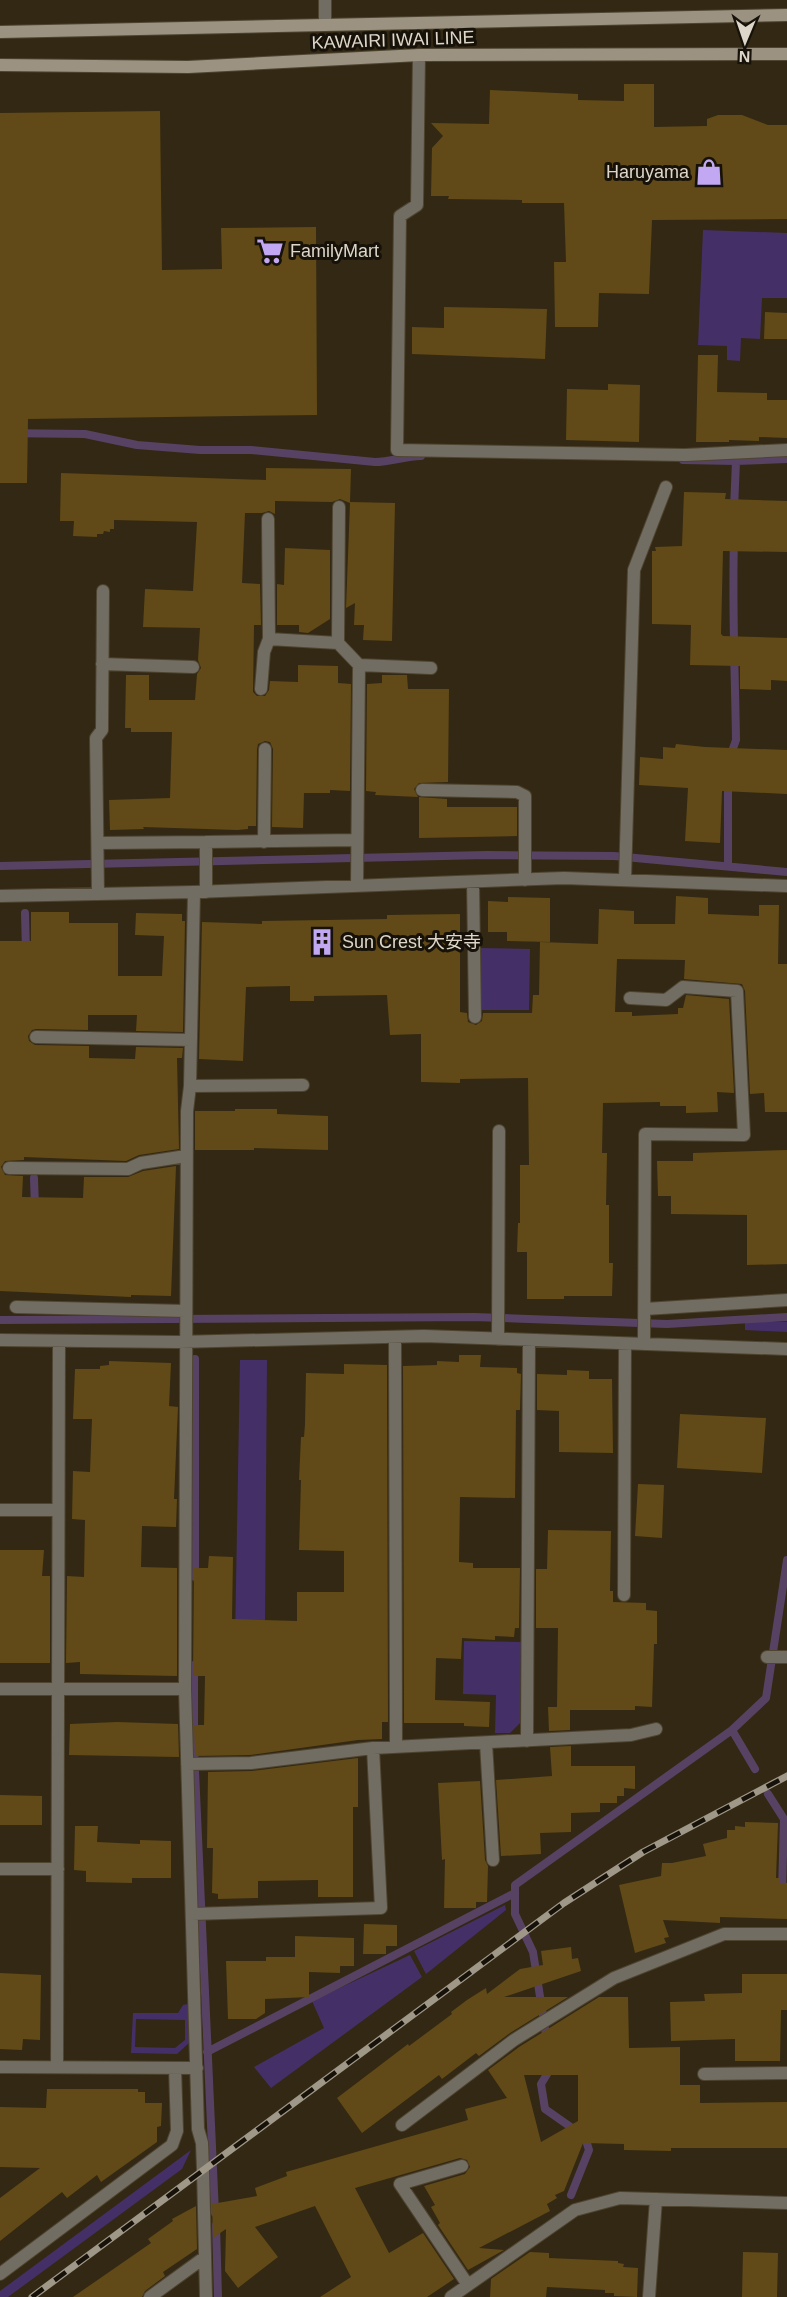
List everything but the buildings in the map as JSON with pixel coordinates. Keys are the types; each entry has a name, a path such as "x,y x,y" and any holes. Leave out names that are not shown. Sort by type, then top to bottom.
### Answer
{"main road":[{"name":"KAWAIRI IWAI LINE","path":"0,32 787,15"},
{"name":"KAWAIRI IWAI LINE","path":"0,65 188,67 419,55 787,54"}],"street":[{"path":"325,0 325,25"},
{"path":"419,55 417,205 400,216 397,450 685,455 787,450"},
{"path":"625,880 634,570 666,488"},
{"path":"338,643 339,507"},
{"path":"261,689 264,652 269,639 268,519"},
{"path":"98,894 96,738 102,730 103,591"},
{"path":"269,639 338,643 359,665 431,668"},
{"path":"102,664 193,667"},
{"path":"357,886 359,665"},
{"path":"264,842 265,749"},
{"path":"422,790 517,792 525,796 526,874"},
{"path":"98,847 206,847 264,842 357,844"},
{"path":"206,847 206,872 200,892 187,1112 185,1689 193,1764 198,1914 198,2129 202,2143 206,2297"},
{"path":"0,896 200,892 473,882 526,874 564,878 787,886"},
{"path":"473,882 475,1017"},
{"path":"630,998 666,1000 683,987 737,991 744,1124 744,1135 645,1134 644,1339"},
{"path":"36,1037 191,1040"},
{"path":"190,1086 303,1084"},
{"path":"498,1339 499,1131"},
{"path":"9,1168 128,1170 141,1163 186,1156"},
{"path":"645,1313 787,1300"},
{"path":"16,1306 186,1312"},
{"path":"0,1340 186,1342 424,1336 625,1344 644,1339 787,1349"},
{"path":"394,1337 396,1747"},
{"path":"527,1741 529,1340"},
{"path":"57,2067 58,1341"},
{"path":"624,1595 625,1344"},
{"path":"0,1510 58,1510"},
{"path":"0,1689 185,1689"},
{"path":"193,1764 251,1763 373,1748 631,1735 656,1729"},
{"path":"486,1743 493,1860"},
{"path":"198,1914 381,1908 373,1748"},
{"path":"0,1869 58,1869"},
{"path":"402,2126 514,2040 614,1978 724,1934 787,1934"},
{"path":"0,2067 197,2068"},
{"path":"0,2274 172,2145 177,2131 175,2068"},
{"path":"704,2074 787,2073"},
{"path":"462,2166 400,2184 468,2285"},
{"path":"451,2297 575,2210 620,2198 787,2203"},
{"path":"649,2297 656,2199"},
{"path":"150,2297 205,2257"}],"shaded area":[{"path":"703,230 787,233 787,298 762,298 760,339 741,338 740,361 727,360 727,346 698,345"},
{"path":"480,948 530,949 529,1010 480,1010"},
{"path":"745,1322 787,1322 787,1332 745,1330"},
{"path":"240,1360 267,1360 264,1753 233,1754"},
{"path":"464,1641 521,1642 520,1723 510,1733 495,1733 496,1695 463,1694"},
{"path":"505,1905 506,1910 426,1974 414,1951"},
{"path":"410,1955 422,1977 271,2088 254,2067 324,2028 312,2001"},
{"path":"188,2004 190,2042 177,2054 131,2053 133,2013 178,2013 183,2005","holes":["136,2019 185,2020 185,2040 175,2048 135,2047"]},
{"path":"191,2150 182,2169 8,2297 0,2297 0,2291"}],"waterway":[{"path":"0,433 85,434 137,445 200,450 251,450 375,462 421,456"},
{"path":"683,460 787,459"},
{"path":"734,509 736,461"},
{"path":"730,757 736,740 734,540"},
{"path":"728,781 728,866"},
{"path":"0,866 487,855 614,856 787,872"},
{"path":"25,913 26,952"},
{"path":"34,1178 35,1208"},
{"path":"0,1320 474,1317 667,1324 787,1317"},
{"path":"195,1359 195,1577"},
{"path":"547,2041 533,1952 515,1914 515,1885 732,1730 766,1698 787,1560"},
{"path":"194,1665 194,1749 215,2213"},
{"path":"732,1730 755,1769"},
{"path":"768,1794 784,1819 782,1892"},
{"path":"207,2052 515,1893"},
{"path":"552,2066 541,2084 545,2109 585,2137 589,2150 571,2195"},
{"path":"216,2225 218,2297"}],"railway":[{"path":"32,2297 564,1903 643,1852 787,1776"}],"place":[{"name":"Haruyama","path":"709,172"},
{"name":"FamilyMart","path":"270,251"},
{"name":"Sun Crest 大安寺","path":"322,942"}]}
